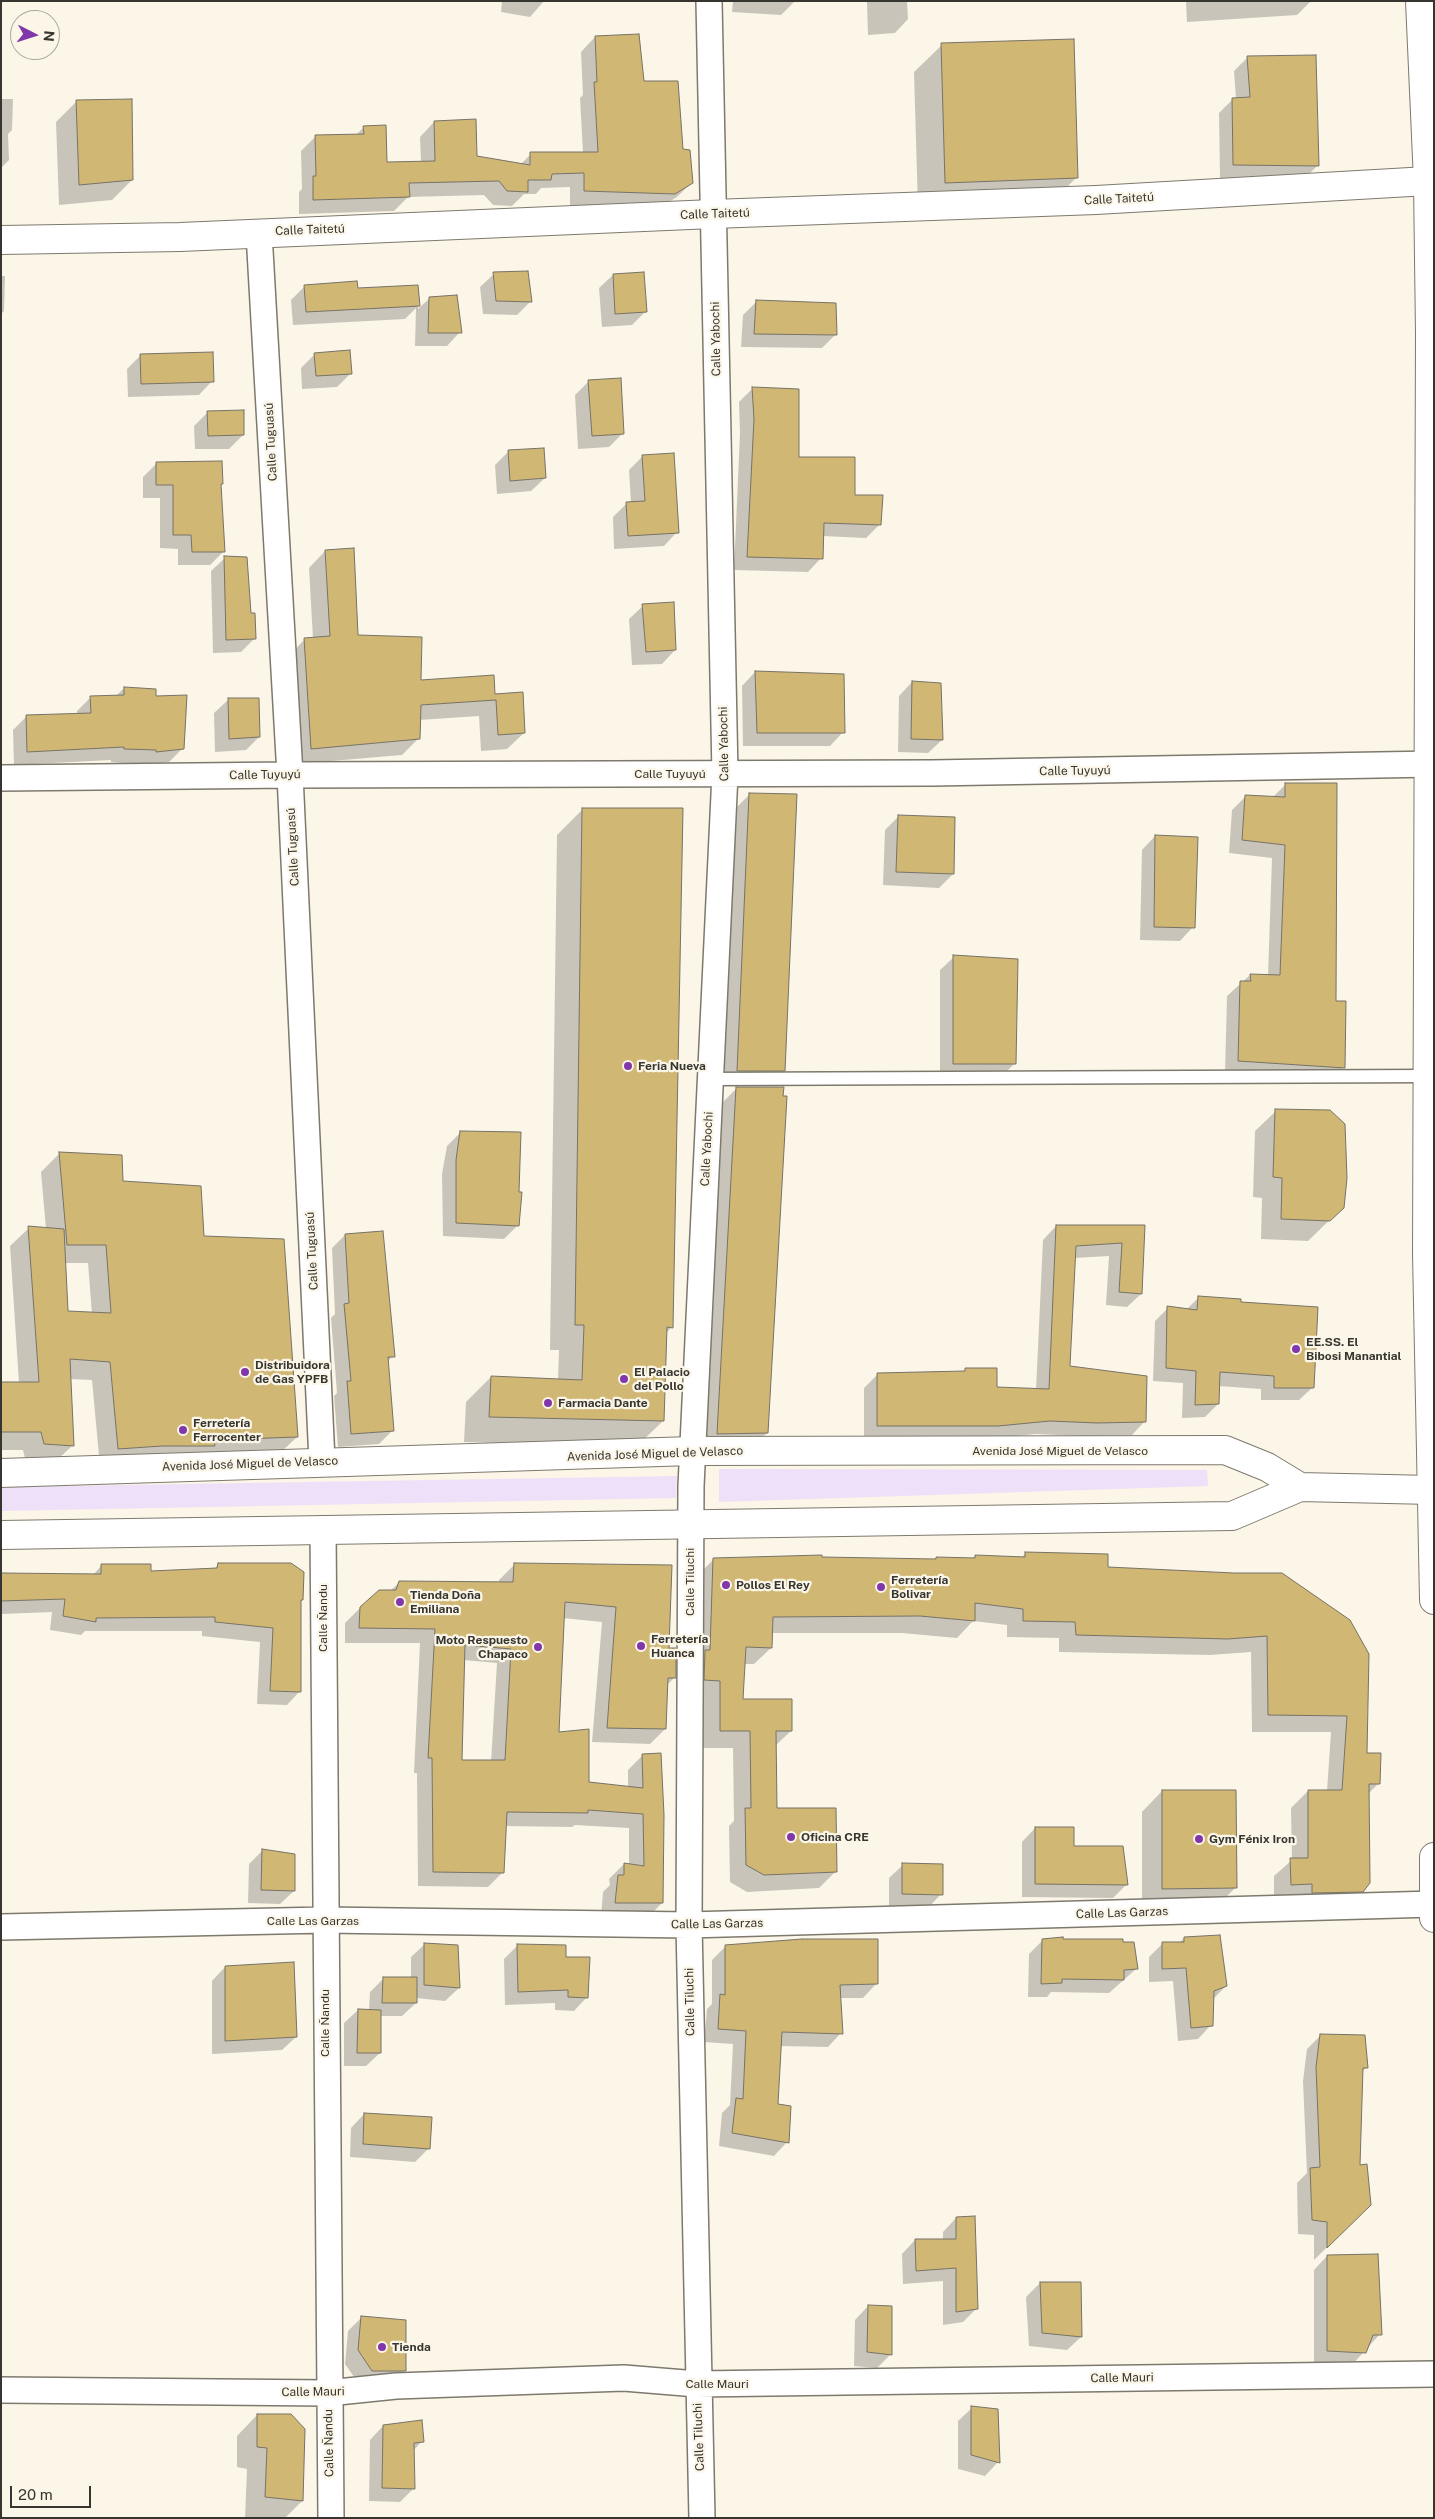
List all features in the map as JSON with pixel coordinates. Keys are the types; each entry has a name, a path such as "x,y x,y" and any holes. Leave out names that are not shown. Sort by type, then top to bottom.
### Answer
{"main road":[{"path":"1420,1 1428,181 1430,334 1431,764 1427,1253 1434,1600"},
{"name":"Calle Taitetú","path":"1,240 259,233 1096,200 1428,181"},
{"name":"Avenida José Miguel de Velasco","path":"1,1473 322,1461 482,1459 692,1451 1225,1450 1267,1467 1300,1487"},
{"name":"Avenida José Miguel de Velasco","path":"1,1535 1232,1516 1300,1487 1432,1490"},
{"path":"1434,1857 1434,1918"}],"street":[{"name":"Calle Yabochi","path":"691,1486 725,774 708,1"},
{"name":"Calle Tuguasú","path":"259,233 290,775 322,1461"},
{"name":"Calle Tuyuyú","path":"1,778 290,775 932,774 1431,764"},
{"name":"Calle Tiluchi","path":"691,1486 689,1925 697,2384 702,2518"},
{"name":"Calle Ñandu","path":"322,1529 330,2518"},
{"name":"Calle Las Garzas","path":"1,1927 324,1920 689,1925 1434,1904"},
{"name":"Calle Mauri","path":"1,2390 328,2393 396,2386 624,2378 697,2384 1434,2374"}],"lane":[{"path":"710,1079 1428,1076"}],"shaded area":[{"path":"719,1469 1207,1470 1208,1486 719,1502"},
{"path":"677,1476 676,1498 1,1511 1,1487"}],"building":[{"path":"639,34 644,81 678,81 683,149 690,150 693,183 675,194 584,191 584,173 552,174 551,180 528,180 528,192 507,191 499,181 409,183 410,197 313,200 313,176 316,176 315,135 364,134 363,126 386,125 387,162 435,161 434,121 476,119 477,156 530,165 530,152 598,152 594,82 597,82 595,36"},
{"path":"1074,39 1078,178 945,183 941,43"},
{"path":"1316,55 1319,166 1233,165 1232,98 1250,97 1247,56"},
{"path":"132,99 133,180 79,185 76,100"},
{"path":"528,271 532,302 496,301 493,272"},
{"path":"644,272 647,312 615,314 613,274"},
{"path":"357,281 358,288 418,285 420,306 306,312 304,285"},
{"path":"457,295 462,333 428,333 429,297"},
{"path":"756,300 836,303 837,335 754,334"},
{"path":"350,350 352,374 316,376 314,353"},
{"path":"213,352 214,382 141,384 140,354"},
{"path":"621,378 624,434 592,436 588,380"},
{"path":"752,387 799,389 799,457 855,457 855,495 883,495 881,525 824,523 823,559 747,557 754,419"},
{"path":"244,410 244,435 208,436 207,411"},
{"path":"544,448 546,478 510,481 508,450"},
{"path":"674,453 679,533 628,536 626,502 645,501 642,455"},
{"path":"222,461 223,484 221,484 225,552 192,552 191,535 173,535 173,485 156,485 156,462"},
{"path":"354,548 358,635 422,637 421,680 494,675 495,694 523,692 525,733 498,735 496,700 421,705 420,739 311,749 304,638 330,636 325,550"},
{"path":"224,556 247,557 251,613 255,613 256,639 226,640"},
{"path":"674,602 676,650 646,652 642,604"},
{"path":"755,671 844,674 845,733 757,733"},
{"path":"912,681 941,683 943,740 911,739"},
{"path":"124,687 156,689 156,696 187,695 184,749 156,752 156,750 124,749 124,747 27,752 26,715 91,713 90,696 124,695"},
{"path":"228,698 259,698 260,737 229,739"},
{"path":"1285,783 1337,783 1336,1001 1346,1001 1345,1068 1238,1061 1240,981 1251,981 1250,974 1280,975 1285,845 1242,840 1245,795 1285,797"},
{"name":"Feria Nueva","path":"749,793 797,794 785,1071 737,1071"},
{"name":"Feria Nueva","path":"582,808 683,808 673,1328 667,1327 664,1421 489,1417 491,1376 582,1380 584,1325 575,1325"},
{"path":"898,815 955,817 954,874 896,872"},
{"path":"1155,835 1198,837 1195,928 1154,927"},
{"path":"953,955 1018,959 1016,1064 953,1064"},
{"name":"Feria Nueva","path":"736,1087 784,1087 783,1096 787,1096 768,1433 717,1434"},
{"path":"1275,1109 1330,1110 1345,1124 1347,1178 1344,1208 1330,1221 1281,1219 1282,1178 1273,1177"},
{"path":"460,1131 521,1132 519,1192 522,1192 519,1226 456,1223 456,1160"},
{"path":"59,1152 122,1155 123,1181 201,1186 204,1236 284,1239 298,1437 214,1440 215,1446 162,1446 118,1449 110,1362 70,1359 74,1446 44,1444 41,1432 1,1432 1,1382 39,1382 28,1226 64,1229 68,1311 111,1313 106,1245 67,1245"},
{"path":"1056,1225 1145,1225 1142,1294 1119,1292 1122,1243 1076,1246 1070,1366 1147,1376 1146,1422 1097,1423 1050,1421 998,1426 877,1426 877,1373 965,1371 965,1368 997,1368 997,1387 1049,1389"},
{"path":"383,1231 395,1357 388,1357 394,1431 351,1434 347,1381 351,1381 344,1304 349,1303 345,1234"},
{"path":"1198,1296 1241,1299 1241,1302 1318,1307 1314,1388 1274,1388 1274,1376 1220,1372 1219,1404 1195,1405 1196,1371 1166,1368 1167,1306 1197,1310"},
{"path":"1025,1552 1108,1554 1108,1567 1234,1573 1282,1573 1350,1620 1369,1654 1367,1753 1381,1753 1380,1784 1369,1784 1370,1883 1363,1892 1312,1893 1312,1884 1291,1885 1290,1858 1308,1858 1308,1790 1342,1790 1347,1716 1268,1715 1267,1636 1228,1639 1076,1635 1075,1622 1023,1621 1023,1609 975,1603 975,1621 920,1616 773,1617 772,1648 746,1647 743,1699 792,1699 792,1731 776,1731 777,1808 836,1808 837,1872 764,1875 746,1865 745,1808 751,1808 750,1731 720,1731 720,1681 704,1680 705,1650 710,1650 713,1558 822,1555 822,1557 936,1559 936,1557 975,1558 975,1555 1025,1557"},
{"path":"218,1563 291,1563 304,1572 303,1600 301,1600 301,1692 270,1691 273,1628 215,1622 215,1617 96,1618 96,1622 63,1616 65,1599 1,1601 1,1573 101,1574 101,1564 151,1564 151,1571 217,1568"},
{"path":"514,1563 672,1565 669,1648 676,1648 676,1678 668,1678 666,1729 607,1728 616,1607 565,1602 559,1732 589,1729 589,1782 643,1788 642,1754 661,1753 664,1815 663,1903 615,1903 618,1875 624,1875 624,1863 644,1866 643,1814 588,1810 588,1813 507,1812 504,1873 433,1872 432,1758 428,1758 435,1629 359,1628 360,1607 379,1590 396,1590 399,1581 513,1582","holes":["465,1645 511,1649 505,1760 462,1760"]},
{"name":"Gym Fénix Iron","path":"1162,1790 1236,1790 1237,1888 1162,1889"},
{"path":"1035,1827 1074,1827 1074,1846 1123,1846 1128,1885 1035,1884"},
{"path":"262,1849 295,1854 295,1891 261,1890"},
{"path":"902,1863 943,1864 943,1895 902,1894"},
{"path":"1220,1935 1227,1986 1214,1991 1213,2026 1191,2028 1186,1968 1162,1969 1162,1942 1184,1942 1184,1937"},
{"path":"1063,1937 1063,1939 1123,1939 1123,1942 1134,1942 1138,1969 1124,1970 1124,1980 1062,1979 1062,1983 1041,1984 1042,1939"},
{"path":"802,1939 878,1939 878,1984 840,1985 843,2034 782,2032 778,2104 791,2106 789,2143 732,2133 736,2098 743,2099 746,2031 718,2029 720,1994 725,1995 725,1945"},
{"path":"424,1943 458,1945 460,1988 424,1985"},
{"path":"517,1944 566,1945 566,1957 590,1957 588,1998 568,1997 568,1990 518,1992"},
{"path":"294,1962 297,2037 225,2041 225,1966"},
{"path":"383,1977 417,1977 417,2003 382,2003"},
{"path":"358,2009 381,2010 381,2053 357,2053"},
{"path":"1320,2034 1365,2035 1368,2068 1363,2068 1360,2165 1367,2164 1371,2205 1327,2248 1327,2222 1312,2220 1310,2168 1320,2167 1316,2067"},
{"path":"364,2113 432,2117 430,2149 363,2144"},
{"path":"975,2216 978,2309 956,2312 956,2268 916,2271 915,2239 956,2239 956,2217"},
{"path":"1378,2254 1382,2335 1373,2335 1366,2353 1327,2351 1327,2255"},
{"path":"1040,2282 1081,2282 1082,2337 1042,2333"},
{"path":"868,2305 892,2306 892,2355 867,2352"},
{"name":"Tienda","path":"361,2316 406,2320 406,2371 372,2371 358,2350"},
{"path":"971,2406 998,2409 1000,2463 971,2455"},
{"path":"257,2414 291,2414 305,2429 303,2501 265,2497 267,2448 257,2447"},
{"path":"422,2420 424,2442 414,2443 415,2489 382,2488 383,2425"}],"place":[{"name":"Feria Nueva","path":"628,1066"},
{"name":"EE.SS. El Bibosi Manantial","path":"1296,1349"},
{"name":"Distribuidora de Gas YPFB","path":"245,1372"},
{"name":"El Palacio del Pollo","path":"624,1379"},
{"name":"Farmacia Dante","path":"548,1403"},
{"name":"Ferretería Ferrocenter","path":"183,1430"},
{"name":"Pollos El Rey","path":"726,1585"},
{"name":"Ferretería Bolivar","path":"881,1587"},
{"name":"Tienda Doña Emiliana","path":"400,1602"},
{"name":"Ferretería Huanca","path":"641,1646"},
{"name":"Moto Respuesto Chapaco","path":"538,1647"},
{"name":"Oficina CRE","path":"791,1837"},
{"name":"Gym Fénix Iron","path":"1199,1839"},
{"name":"Tienda","path":"382,2347"}]}
